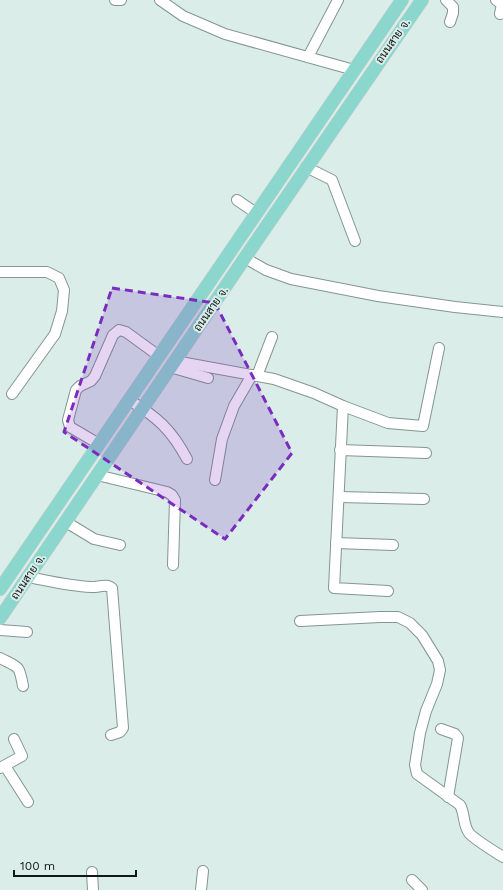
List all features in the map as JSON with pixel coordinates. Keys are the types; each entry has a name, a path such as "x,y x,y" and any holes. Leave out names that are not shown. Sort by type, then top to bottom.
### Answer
{"main road":[{"name":"ถนนสาย จ.","path":"0,589 402,0"},
{"name":"ถนนสาย จ.","path":"0,618 306,167 422,0"}],"street":[{"path":"114,0 120,0"},
{"path":"160,0 182,16 225,34 354,70"},
{"path":"308,57 338,0"},
{"path":"446,0 453,8 450,22"},
{"path":"496,0 502,4 500,14"},
{"path":"306,167 332,180 355,241"},
{"path":"237,200 256,213"},
{"path":"245,258 266,270 291,279 378,296 503,312"},
{"path":"0,272 47,272 59,278 64,290 62,311 55,334 12,394"},
{"path":"99,444 70,427 68,420 76,390 80,386 91,381 95,376 113,335 119,330 126,332 159,356"},
{"path":"215,480 222,439 234,406 255,375 272,337"},
{"path":"173,364 274,379 314,393 388,423 423,426 439,348"},
{"path":"173,364 208,378"},
{"path":"129,400 143,408 163,424 180,445 187,459"},
{"path":"343,406 334,588 388,591"},
{"path":"340,450 426,453"},
{"path":"97,475 167,492 172,495 175,500 173,565"},
{"path":"339,497 424,499"},
{"path":"66,522 94,540 120,545"},
{"path":"336,543 392,545"},
{"path":"28,577 75,586 93,588 106,585 112,588 123,728 120,732 111,735"},
{"path":"300,621 380,617 398,618 410,623 422,635 438,661 440,670 437,684 426,712 420,733 415,764 417,774 460,805 464,812 465,825 469,833 503,857"},
{"path":"0,630 27,632"},
{"path":"0,658 18,667 23,686"},
{"path":"441,728 455,734 458,738 448,797"},
{"path":"14,739 22,756 2,767 28,802"},
{"path":"201,890 203,871"},
{"path":"92,872 93,890"},
{"path":"412,880 422,890"}],"highlighted area":[{"path":"112,288 215,303 292,453 225,539 64,432"}]}
